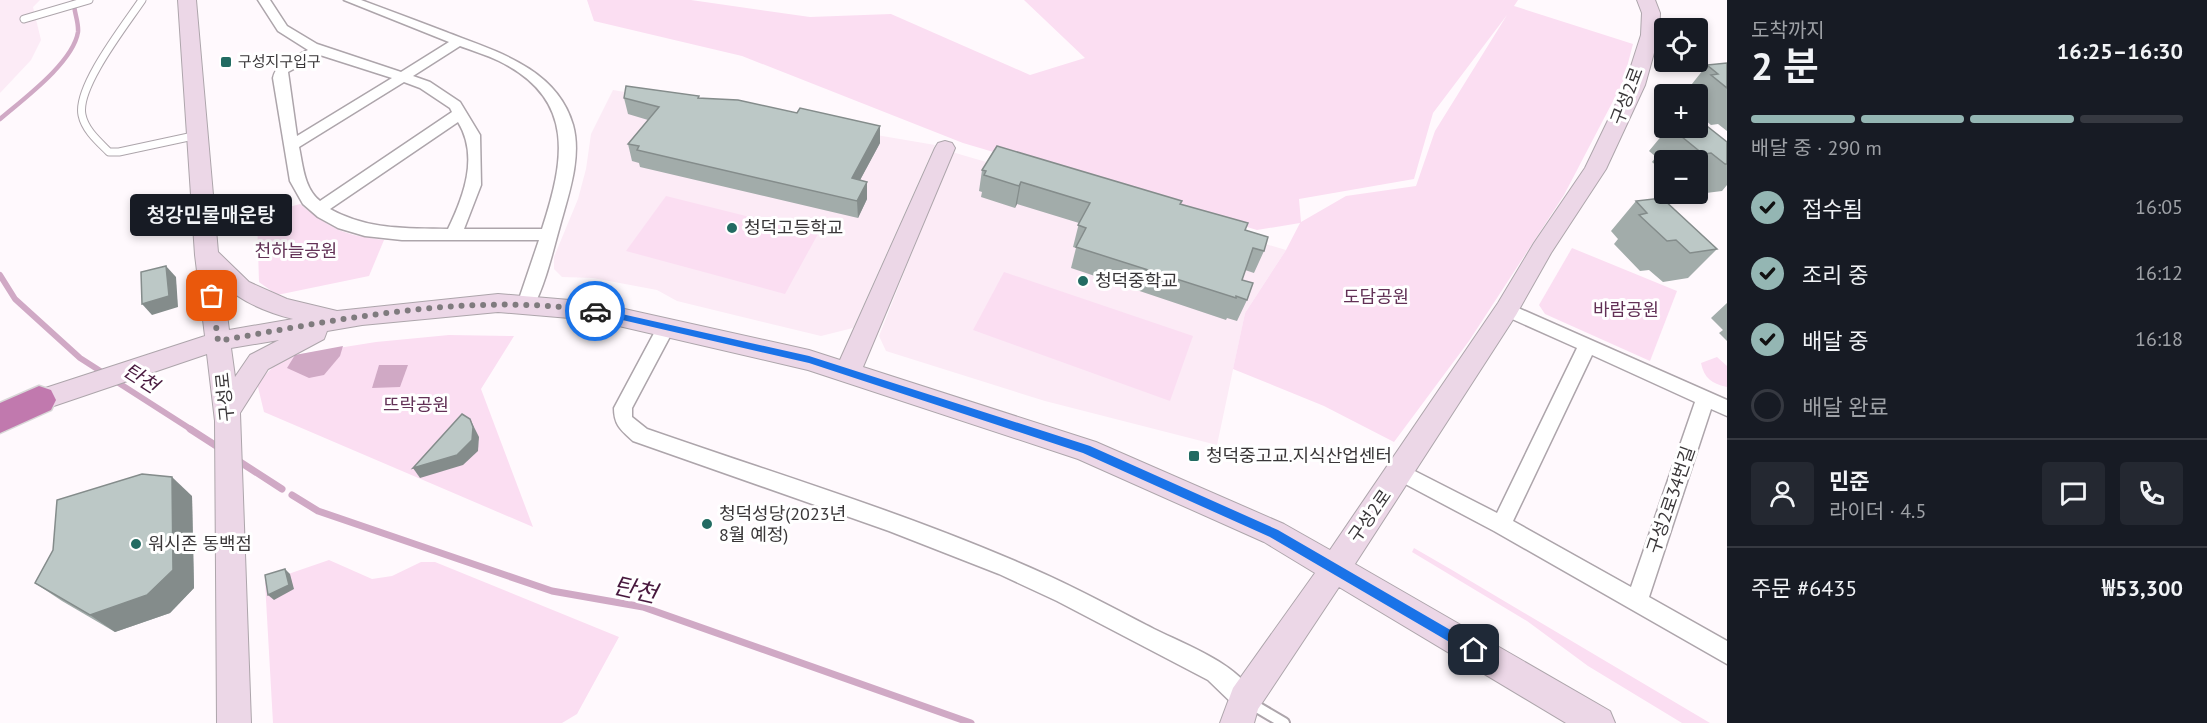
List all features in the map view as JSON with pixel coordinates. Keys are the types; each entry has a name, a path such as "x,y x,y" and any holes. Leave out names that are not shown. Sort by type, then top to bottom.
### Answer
{"highway":[{"path":"0,403 39,400"},
{"path":"0,419 39,400"}],"street":[{"name":"구성로","path":"187,0 207,255 228,416 234,723"},
{"path":"264,0 276,22 299,40 319,50 403,77 438,92 458,107 472,129 476,151 475,180 454,234"},
{"path":"350,0 505,59 524,70 539,83 563,115 568,137 569,161 549,235 526,305"},
{"name":"구성2로","path":"1241,712 1335,567 1401,472 1595,169 1628,101 1650,35 1651,14 1646,0"},
{"path":"292,145 458,42"},
{"path":"319,50 281,71 280,78 298,181 308,200 319,209 344,224 365,230 402,234 549,235"},
{"path":"319,209 461,113"},
{"path":"848,372 945,148"},
{"path":"207,255 241,288 282,307 340,320"},
{"path":"39,400 218,341 367,315 489,304 593,310 809,360 1086,450 1274,533 1598,723"},
{"path":"1507,309 1727,408"},
{"path":"228,416 259,362 340,320"},
{"path":"666,327 623,408 623,420 640,435 894,524 1006,567 1065,594 1216,672 1241,712"},
{"path":"1501,525 1588,344"},
{"name":"구성2로34번길","path":"1637,602 1705,398"},
{"path":"1401,472 1501,525 1727,653"}],"lane":[{"path":"24,19 89,0"},
{"path":"142,0 86,89 80,109 86,128 109,152 119,152 198,135"},
{"path":"1241,712 1284,723"}],"shaded area":[{"path":"0,0 40,0 33,7 41,40 31,60 0,93"},
{"name":"청덕고등학교","path":"613,90 935,145 853,328 821,336 677,301 657,290 593,278 562,277 554,269 554,257 578,199 586,169 591,134"},
{"name":"청덕중학교","path":"952,152 1286,250 1245,313 1217,445 1045,401 886,351 879,336"},
{"path":"343,346 340,356 324,375 309,378 287,368 295,355"},
{"path":"379,365 408,365 400,387 372,388"}],"green space":[{"name":"도담공원","path":"587,0 691,0 810,17 891,14 1030,75 1085,58 1024,0 1518,0 1514,6 1633,44 1623,82 1564,195 1469,341 1394,442 1324,406 1233,369 1245,313 1286,250 1300,223 1257,230 963,143 742,56 594,21","holes":["1507,15 1435,131 1416,186 1346,196 1301,222 1299,199 1414,179 1433,113"]},
{"path":"666,196 818,234 785,294 626,251"},
{"name":"천하늘공원","path":"300,204 339,230 384,240 369,276 277,295 259,282 257,216"},
{"name":"바람공원","path":"1572,248 1677,291 1650,361 1545,314 1539,305"},
{"path":"1004,272 1193,336 1170,401 973,330"},
{"name":"뜨락공원","path":"449,335 514,336 481,389 533,527 264,412 257,383 281,359 288,356 376,342"},
{"path":"1717,357 1727,366 1727,387 1709,380 1702,368 1701,363"},
{"path":"1414,548 1710,723 1682,723 1588,666 1527,621 1412,552"},
{"path":"329,560 372,579 392,576 421,562 435,562 619,637 577,714 562,723 273,723 265,582"}],"building":[{"path":"1727,63 1727,88 1711,75 1718,74 1708,65"},
{"path":"626,86 699,96 698,98 738,100 797,113 800,108 880,126 852,178 867,182 857,201 637,150 639,146 628,144 659,107 624,98"},
{"path":"1708,127 1727,142 1727,164 1708,153 1708,150 1698,150 1683,138 1708,138"},
{"path":"997,146 1248,223 1245,230 1268,237 1264,251 1253,248 1242,280 1253,283 1247,300 1076,247 1086,228 1078,225 1090,203 1021,182 1019,186 984,175 986,171 982,170"},
{"path":"1654,199 1654,204 1668,204 1717,249 1690,253 1676,240 1667,241 1639,215 1647,213 1636,201"},
{"path":"166,266 169,296 142,304 141,272"},
{"path":"462,414 470,419 473,427 472,440 457,455 413,468"},
{"name":"워시존 동백점","path":"142,474 172,477 173,570 147,595 90,615 35,583 53,550 57,500"},
{"path":"285,569 289,585 268,595 265,575"}],"waterway":[{"name":"탄천","path":"0,119 45,80 67,56 78,32 74,0"},
{"name":"탄천","path":"0,275 15,299 80,358 105,374"},
{"name":"탄천","path":"114,380 192,430"},
{"name":"탄천","path":"190,429 221,449"},
{"name":"탄천","path":"237,460 282,489"},
{"name":"탄천","path":"292,495 318,511 552,591 643,607 971,723"}],"way so far":[{"path":"212,296 218,341 367,315 498,303 595,311"}],"place":[{"name":"구성지구입구","path":"226,62"},
{"name":"청덕고등학교","path":"732,228"},
{"name":"청덕중학교","path":"1083,281"},
{"name":"청강민물매운탕","path":"212,296"},
{"name":"청덕중고교.지식산업센터","path":"1194,456"},
{"name":"청덕성당(2023년 8월 예정)","path":"707,524"},
{"name":"워시존 동백점","path":"136,544"}],"route":[{"path":"595,311 809,360 1086,450 1274,533 1474,650"}]}
